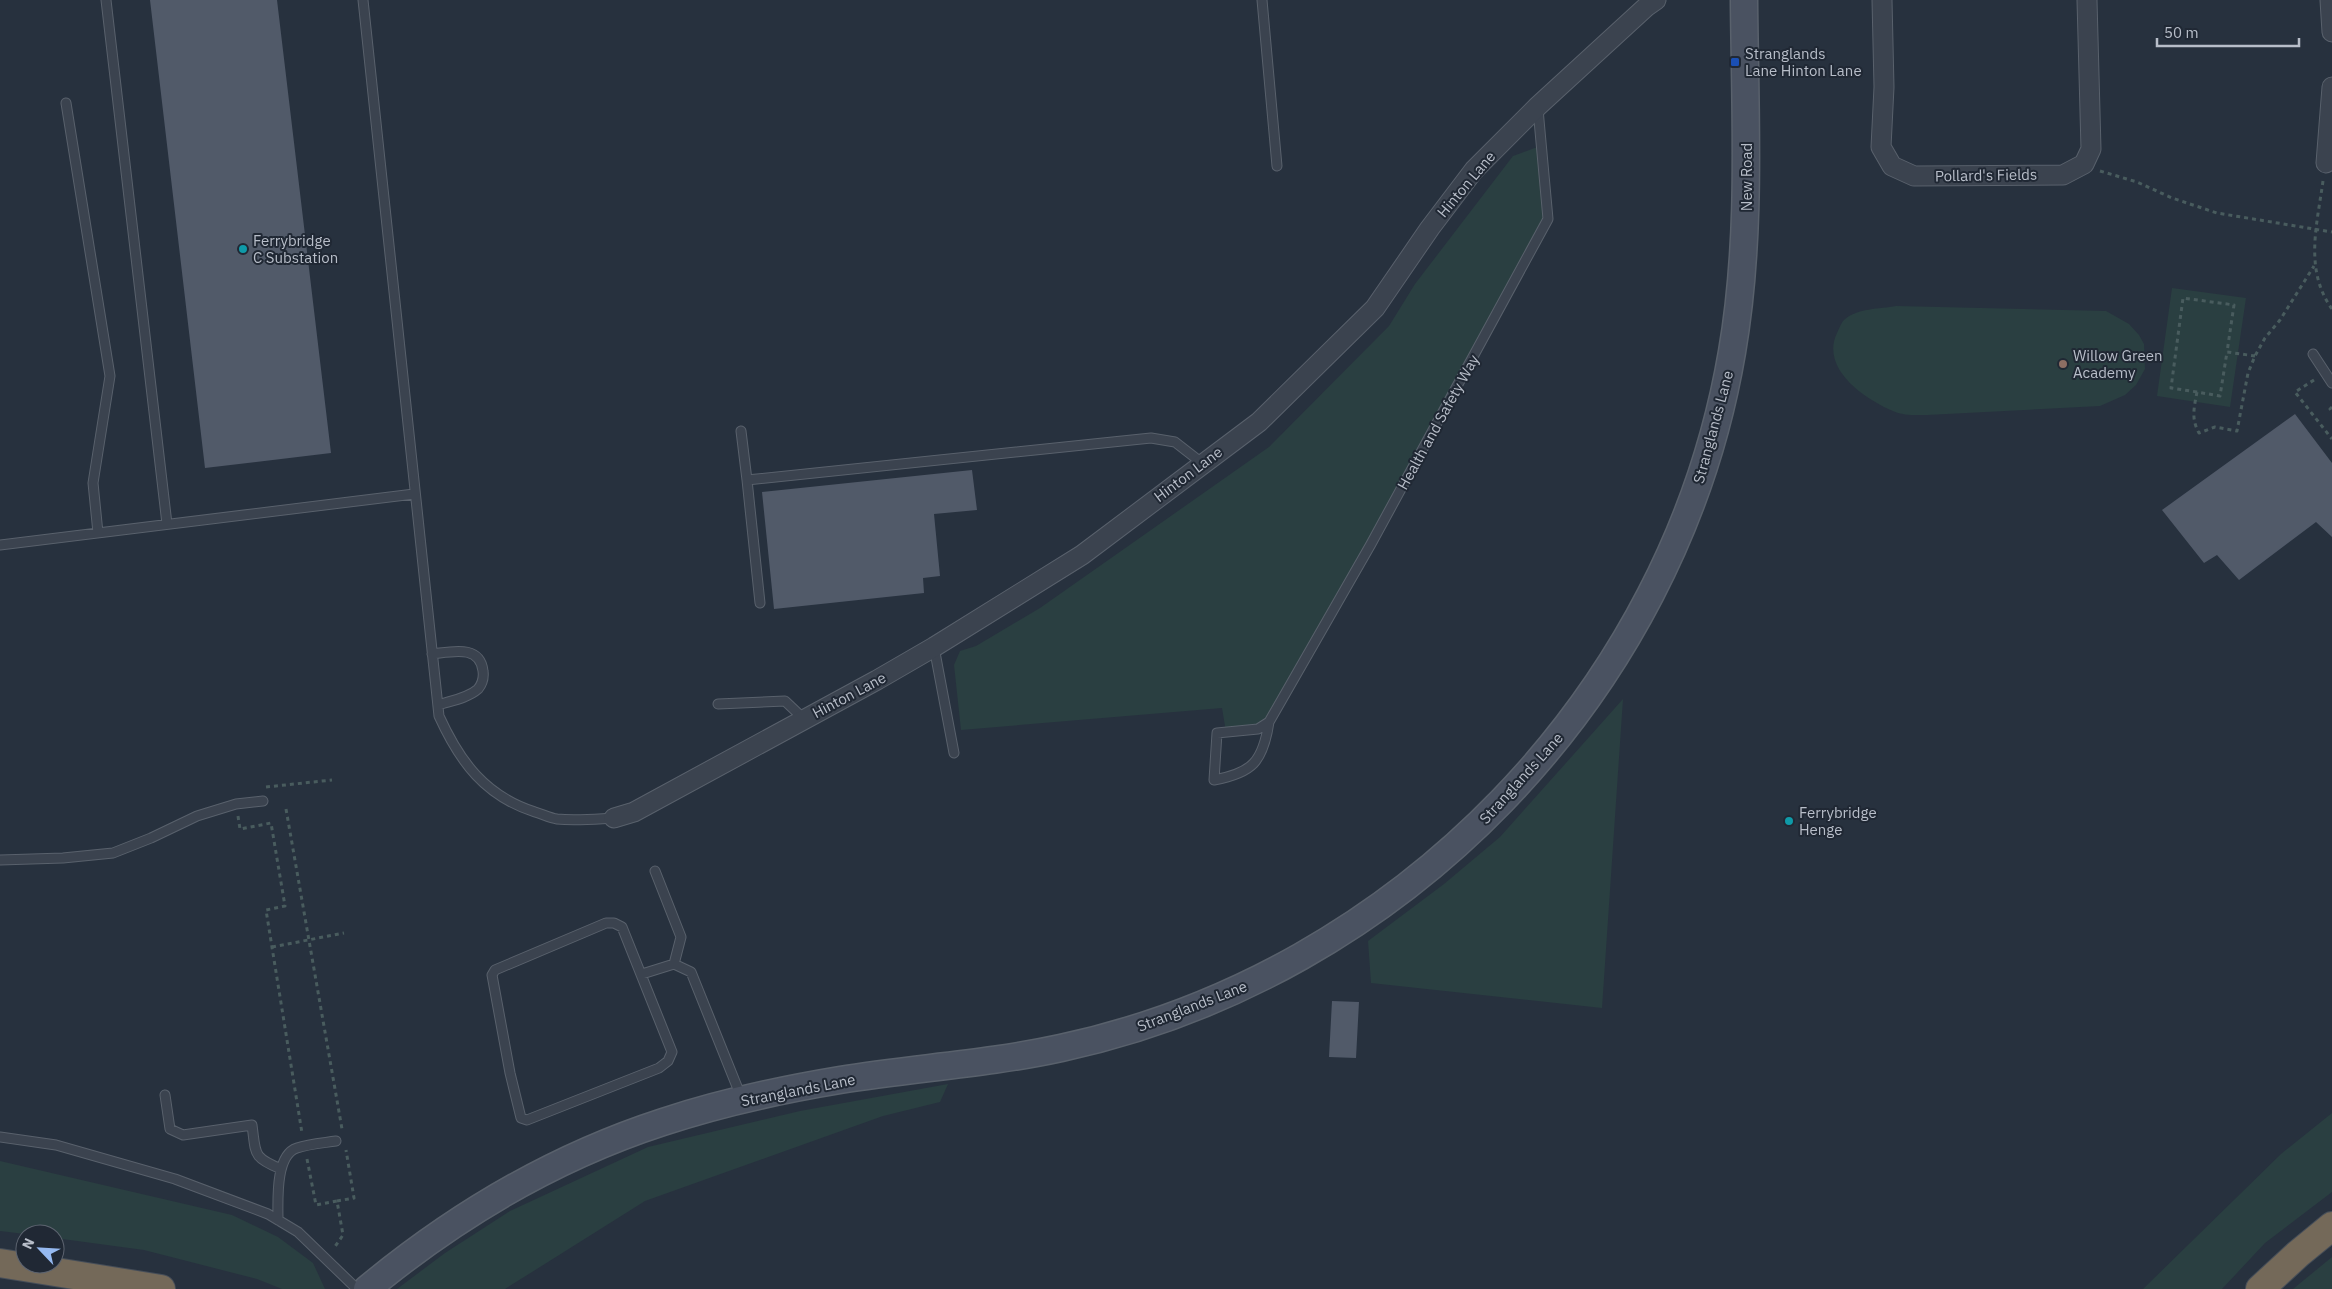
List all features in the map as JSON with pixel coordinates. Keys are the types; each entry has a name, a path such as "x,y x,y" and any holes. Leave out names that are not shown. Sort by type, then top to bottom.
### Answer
{"highway":[{"path":"2260,1289 2332,1226"},
{"path":"0,1263 161,1289"}],"main road":[{"name":"New Road","path":"1732,354 1741,294 1746,234 1744,0"},
{"name":"Stranglands Lane","path":"367,1289 438,1235 479,1208 553,1168 616,1139 662,1122 742,1099 843,1080 1024,1055 1110,1036 1199,1006 1254,982 1321,946 1386,904 1465,839 1502,803 1568,726 1621,648 1650,596 1692,502 1722,404 1732,354"}],"street":[{"name":"Hinton Lane","path":"614,818 634,812 934,647 1082,554 1259,422 1375,308 1430,228 1474,170 1538,106 1656,0"},
{"name":"Pollard's Fields","path":"1882,0 1884,86 1881,147 1892,166 1914,176 2044,175 2063,174 2084,164"},
{"path":"2084,164 2090,149 2087,0"},
{"path":"2330,0 2332,32"},
{"path":"2326,163 2332,86"}],"lane":[{"path":"106,0 167,524"},
{"path":"363,0 439,716 465,764 486,787 501,796 525,809 555,819 614,818"},
{"path":"1262,0 1276,166"},
{"path":"66,103 110,376 94,483 98,533"},
{"name":"Health and Safety Way","path":"1269,722 1258,730 1217,734 1214,780 1239,774 1250,768 1266,742 1269,722 1371,544 1548,219 1538,106"},
{"path":"2313,354 2332,383"},
{"path":"740,431 760,603"},
{"path":"747,480 1151,438 1175,442 1202,464"},
{"path":"0,545 414,494"},
{"path":"934,647 954,753"},
{"path":"432,654 465,650 475,654 482,664 484,679 478,688 468,695 438,705"},
{"path":"718,704 785,701 804,719"},
{"path":"0,860 63,858 113,853 151,838 196,816 236,804 263,801"},
{"path":"655,872 681,937 674,964"},
{"path":"606,923 614,923 622,927 642,974 671,1045 672,1052 668,1061 659,1068 528,1120 521,1118 492,983 492,975 495,970 606,923"},
{"path":"642,974 674,964 691,972 742,1099"},
{"path":"165,1095 170,1129 183,1135 252,1125 257,1154 263,1162 281,1169"},
{"path":"0,1137 56,1145 175,1179 231,1199 278,1220 298,1232 357,1289"},
{"path":"278,1220 281,1169 288,1153 304,1146 340,1139"}],"path":[{"path":"2326,163 2316,229 2314,266 2326,301 2332,309"},
{"path":"2084,164 2098,171 2137,182 2172,198 2217,213 2332,232"},
{"path":"2197,392 2193,418 2199,433 2215,427 2237,431 2248,373 2255,356 2265,338 2280,320 2314,266"},
{"path":"2183,298 2234,305 2220,396 2197,392 2171,388 2183,298"},
{"path":"2227,352 2255,356"},
{"path":"2325,372 2295,392 2332,439"},
{"path":"2332,407 2330,409 2332,412"},
{"path":"262,788 332,780"},
{"path":"236,804 240,829 272,823 284,906 266,910 304,1146 316,1205 354,1198 345,1146"},
{"path":"286,809 340,1139"},
{"path":"272,947 344,933"},
{"path":"326,1258 343,1235 336,1201"}],"green space":[{"path":"1540,146 1548,219 1269,722 1226,732 1222,708 961,730 954,665 960,651 976,646 1040,608 1269,447 1389,326 1415,284 1513,156"},
{"path":"2172,288 2246,298 2230,407 2157,396"},
{"path":"1896,306 2106,311 2129,324 2139,335 2144,344 2145,369 2136,385 2125,395 2100,406 1927,415 1901,414 1870,399 1848,381 1835,359 1833,346 1841,324 1849,316 1862,311"},
{"path":"1623,699 1602,1008 1371,983 1368,941 1444,884 1500,837"},
{"path":"948,1084 940,1102 883,1116 645,1201 505,1289 397,1289 445,1253 510,1211 648,1147 800,1111"},
{"path":"2332,1113 2332,1192 2265,1243 2222,1289 2143,1289 2281,1154"},
{"path":"0,1161 232,1215 278,1237 313,1263 325,1289 282,1289 257,1279 144,1250 65,1239 65,1224 15,1224 15,1233 0,1231"},
{"path":"2332,1257 2332,1289 2293,1289"}],"building":[{"name":"Ferrybridge C Substation","path":"150,0 277,0 331,453 205,468"},
{"path":"2295,414 2332,463 2332,537 2316,522 2239,580 2217,555 2204,563 2162,510"},
{"path":"972,470 977,510 934,514 940,576 923,578 924,593 774,609 762,492"},
{"path":"1332,1001 1359,1002 1356,1058 1329,1057"}],"place":[{"name":"Stranglands Lane Hinton Lane","path":"1735,62"},
{"name":"Ferrybridge C Substation","path":"243,249"},
{"name":"Willow Green Academy","path":"2063,364"},
{"name":"Ferrybridge Henge","path":"1789,821"}]}
